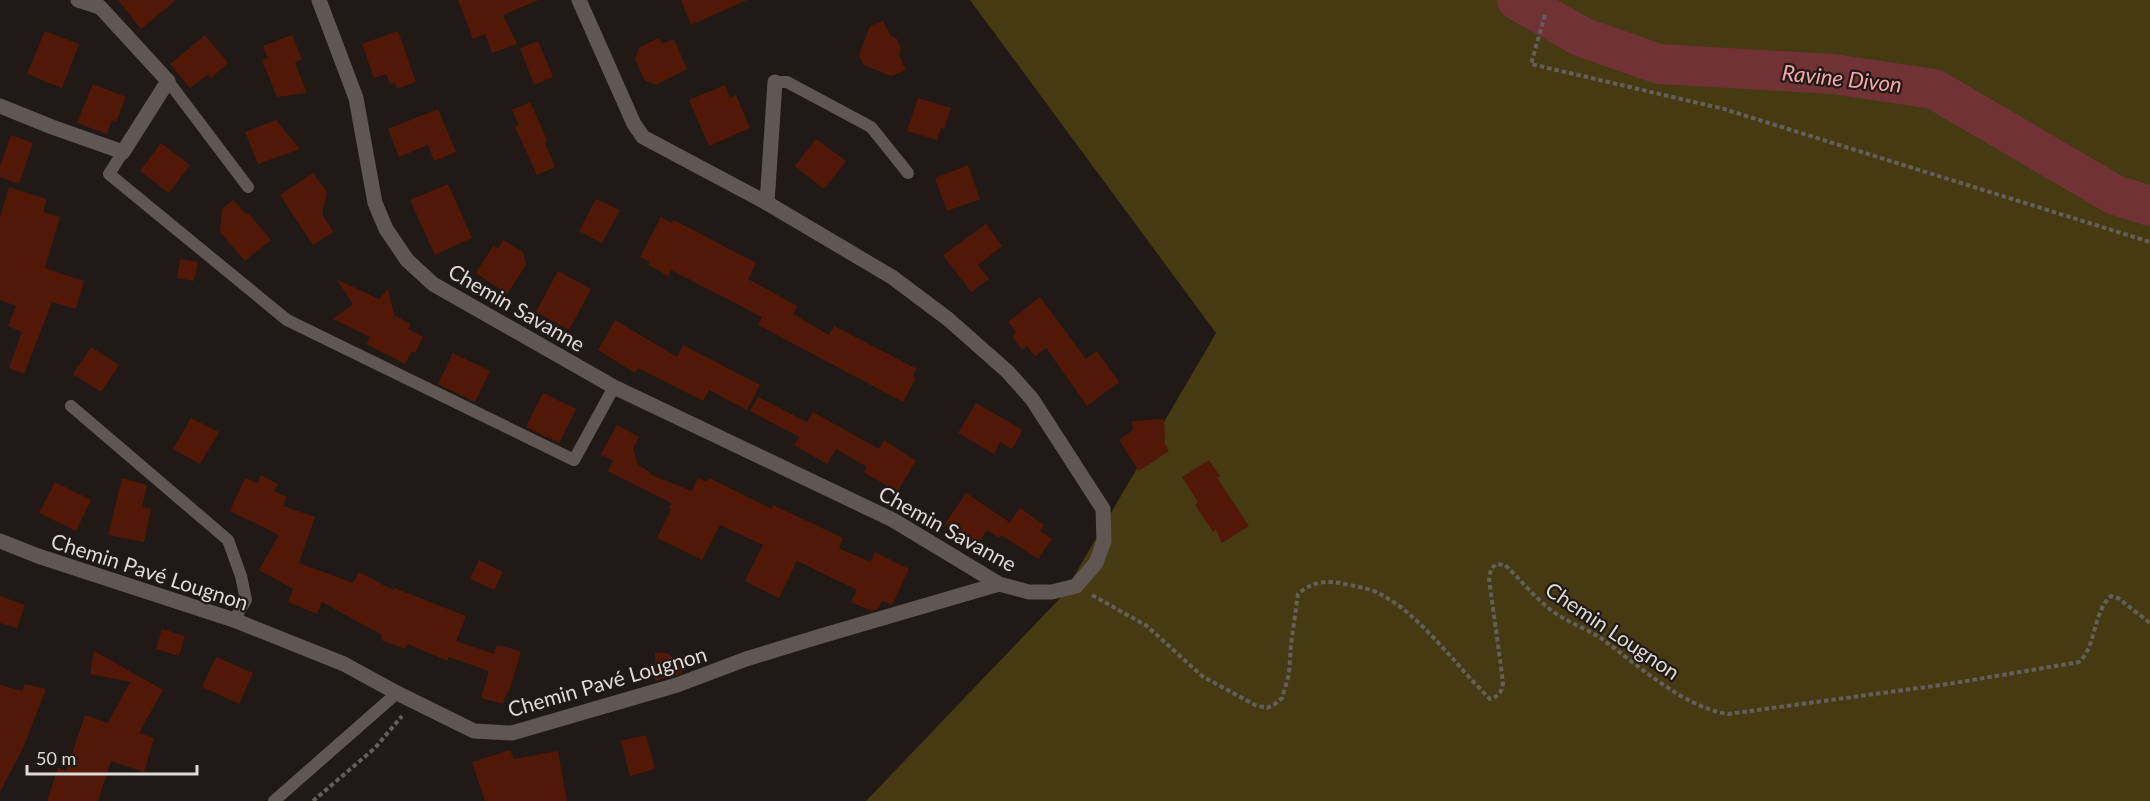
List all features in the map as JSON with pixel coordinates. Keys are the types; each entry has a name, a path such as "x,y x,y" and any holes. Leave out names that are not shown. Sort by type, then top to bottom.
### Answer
{"street":[{"path":"0,106 52,128 123,152 168,81 100,7 78,0"},
{"name":"Chemin Savanne","path":"319,0 356,98 375,203 386,229 407,261 433,284 614,387 893,520 999,584 1029,592 1052,592 1077,585"},
{"path":"579,0 634,124 644,137 767,203 892,277 982,348 1032,399 1103,509 1104,541 1096,563 1077,585"},
{"path":"767,203 775,82"},
{"name":"Chemin Pavé Lougnon","path":"0,541 68,567 234,620 344,663 397,693 474,731 512,733 677,685 746,659 999,584"}],"lane":[{"path":"168,81 248,187"},
{"path":"775,82 787,82 871,127 908,173"},
{"path":"123,152 109,174 287,320 574,460 614,387"},
{"path":"71,406 228,540 241,576 246,600 234,620"},
{"path":"274,801 397,693"}],"path":[{"path":"1545,15 1531,64 1724,109 2150,242"},
{"name":"Chemin Lougnon","path":"1077,585 1147,626 1202,676 1255,705 1267,708 1275,705 1282,698 1289,674 1298,594 1313,584 1324,581 1369,589 1396,604 1420,625 1490,699 1498,696 1502,691 1503,682 1490,579 1491,570 1496,564 1505,565 1524,587 1558,615 1603,640 1654,678 1714,712 1728,714 1948,684 2079,662 2086,654 2103,608 2111,596 2118,598 2150,623"},
{"path":"313,801 375,748 405,712 420,704"}],"shaded area":[{"path":"970,0 2150,0 2150,801 866,801 1063,595 1216,333"}],"building":[{"path":"118,0 176,0 141,29"},
{"path":"458,0 539,0 503,15 517,44 492,53 485,34 473,39"},
{"path":"681,0 747,0 691,25"},
{"path":"883,21 890,35 897,39 901,48 899,55 906,70 891,76 864,65 859,55 870,26"},
{"path":"45,31 79,44 62,88 27,74"},
{"path":"398,31 416,82 397,89 395,83 390,84 386,74 374,78 362,44"},
{"path":"205,35 228,63 211,78 208,74 190,88 170,64"},
{"path":"292,35 302,59 295,63 307,93 277,97 262,60 268,58 263,46"},
{"path":"659,38 662,44 674,39 687,69 656,85 645,81 635,59 639,48"},
{"path":"538,41 553,77 534,85 520,48"},
{"path":"93,84 126,97 116,122 112,120 107,134 77,123"},
{"path":"725,85 730,98 736,95 750,128 709,146 689,100"},
{"path":"918,98 951,108 944,129 941,128 937,140 907,131"},
{"path":"530,102 544,133 547,142 545,143 555,167 537,175 515,127 519,125 512,110"},
{"path":"438,109 456,152 434,161 428,145 399,157 388,129"},
{"path":"276,120 300,149 258,164 245,132"},
{"path":"11,135 33,143 19,184 0,177 0,166"},
{"path":"816,139 846,161 824,189 795,166"},
{"path":"161,143 190,165 169,193 140,171"},
{"path":"968,165 980,199 947,211 935,178"},
{"path":"313,173 327,192 322,214 333,232 313,245 280,195"},
{"path":"448,184 472,238 435,255 410,200"},
{"path":"9,187 47,199 43,212 60,217 45,268 84,281 76,309 52,302 24,374 9,368 22,332 8,326 16,306 0,300 0,217"},
{"path":"596,199 620,210 602,243 579,231"},
{"path":"233,200 245,213 249,214 271,240 245,261 220,232 222,209"},
{"path":"661,217 672,223 674,220 756,263 748,279 797,306 793,314 829,335 834,326 917,369 913,376 916,378 903,402 758,325 762,317 671,270 668,276 648,265 650,262 640,257"},
{"path":"986,224 1002,246 978,265 989,279 971,292 943,255"},
{"path":"503,240 523,252 526,265 507,294 476,273 493,246 498,249"},
{"path":"180,259 198,262 194,281 177,278"},
{"path":"558,271 591,289 569,330 536,312"},
{"path":"336,279 379,299 388,289 394,315 410,324 408,329 423,337 415,353 412,351 405,364 366,344 370,337 333,319 353,304"},
{"path":"1040,297 1086,359 1097,351 1119,382 1087,406 1046,348 1035,356 1027,346 1022,350 1012,336 1016,332 1008,322"},
{"path":"615,320 677,357 683,345 760,385 747,410 709,390 703,401 638,368 635,373 598,350"},
{"path":"91,347 119,365 101,392 73,374"},
{"path":"453,353 490,371 475,402 438,384"},
{"path":"543,393 576,409 559,443 526,427"},
{"path":"758,397 807,422 813,412 879,449 884,440 916,461 897,492 864,472 867,467 836,449 827,464 794,445 799,437 750,411"},
{"path":"976,403 1023,430 1012,449 1000,442 994,454 958,433"},
{"path":"191,418 219,432 200,464 173,449"},
{"path":"1164,419 1165,444 1169,451 1139,471 1119,440 1133,430 1132,421"},
{"path":"617,425 639,437 633,449 638,465 650,472 649,474 692,491 698,478 707,482 709,478 772,509 773,505 843,538 839,548 870,562 875,552 909,569 892,605 882,601 878,609 871,611 851,602 857,590 797,561 779,598 745,581 763,545 720,525 702,560 657,538 671,509 668,508 671,503 608,471 613,461 601,454"},
{"path":"1209,460 1220,476 1217,478 1249,526 1222,543 1216,530 1213,532 1195,505 1198,502 1182,477"},
{"path":"261,475 278,484 274,491 287,497 283,506 315,517 299,563 353,583 359,572 393,590 394,588 466,616 456,641 494,654 497,645 521,651 509,692 503,704 481,698 489,671 449,657 447,661 408,644 405,649 381,640 382,635 322,602 317,614 288,602 293,589 259,570 279,535 230,511 245,478 257,483"},
{"path":"122,478 147,485 142,507 151,509 144,542 108,535"},
{"path":"55,482 91,500 76,531 39,513"},
{"path":"966,493 1009,522 1008,525 1020,508 1044,525 1040,531 1052,539 1038,559 1001,535 999,538 987,530 977,545 945,524"},
{"path":"479,560 503,572 494,590 470,579"},
{"path":"0,596 25,605 17,628 0,623"},
{"path":"162,629 185,636 179,656 156,649"},
{"path":"94,651 163,690 139,733 154,738 144,772 111,761 98,801 47,801 58,768 66,771 85,715 108,723 130,682 90,674"},
{"path":"655,653 667,653 682,665 682,673 655,681"},
{"path":"216,657 253,673 239,704 202,687"},
{"path":"25,684 46,689 24,746 0,792 0,685 22,691"},
{"path":"646,735 655,769 630,776 621,741"},
{"path":"510,750 514,759 558,751 567,801 485,801 472,762"}],"waterway":[{"name":"Ravine Divon","path":"1517,0 1582,37 1659,64 1833,74 1934,89 2115,195 2150,206"}]}
